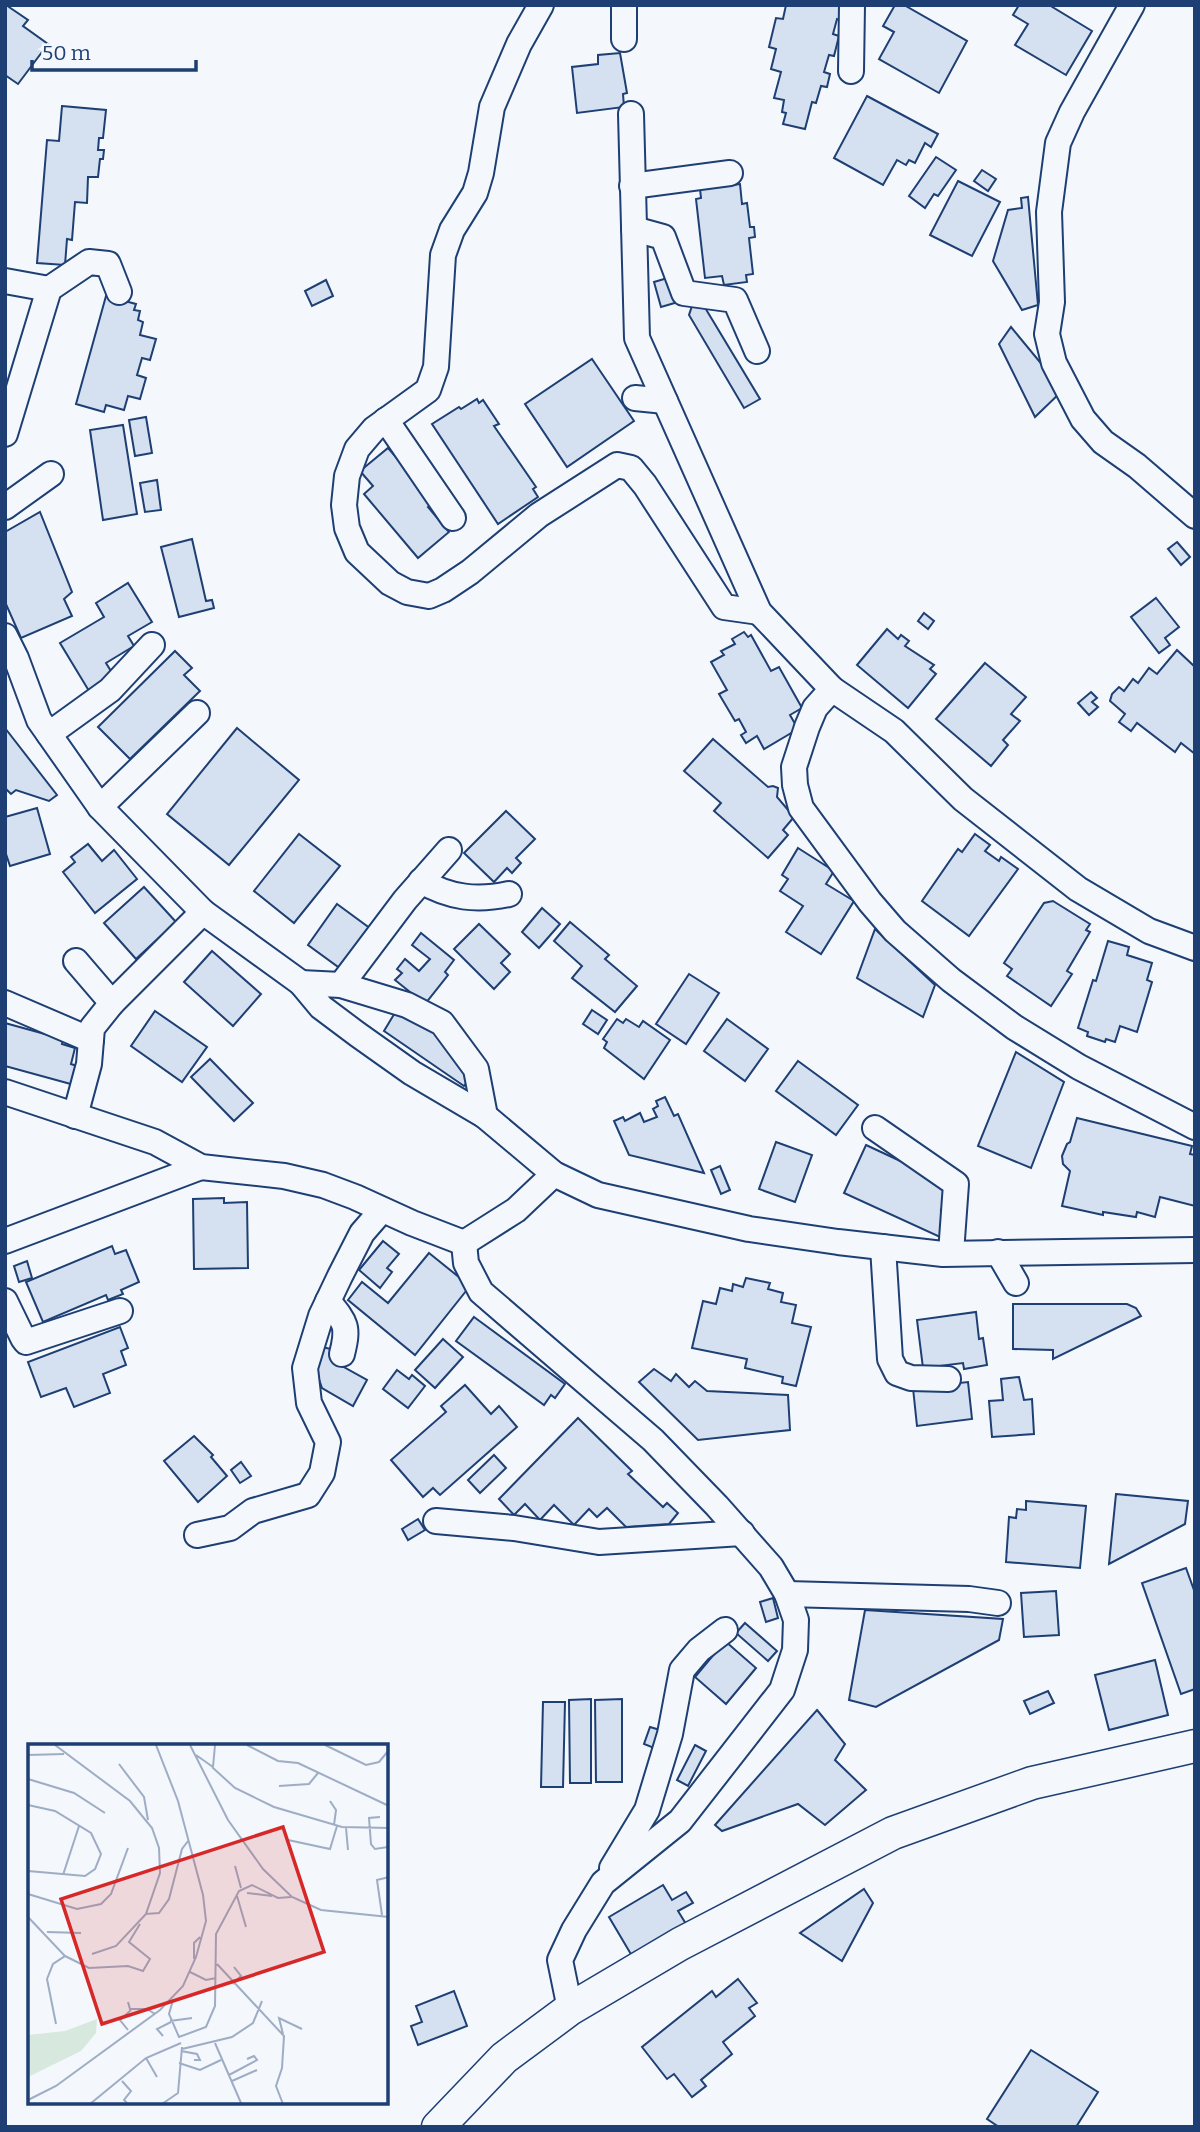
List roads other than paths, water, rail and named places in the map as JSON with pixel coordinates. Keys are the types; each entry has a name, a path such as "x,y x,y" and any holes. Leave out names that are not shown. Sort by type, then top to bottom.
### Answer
{"main road":[{"path":"438,2127 504,2058 570,2009 680,1944 894,1833 1032,1783 1195,1746"}],"street":[{"path":"541,5 519,44 492,107 481,173 475,192 452,230 443,255 436,367 428,390 374,429 357,449 347,476 344,505 347,528 358,552 390,583 407,592 429,596 470,572 539,515 617,465 631,468 645,485 724,607 759,612"},
{"path":"624,5 624,39"},
{"path":"851,71 852,5"},
{"path":"1132,5 1072,111 1058,143 1049,212 1052,302 1047,334 1054,363 1083,419 1103,442 1137,466 1195,516"},
{"path":"631,114 637,338 759,612 832,689 894,731 963,799 1078,889 1149,931 1195,948"},
{"path":"632,186 730,173"},
{"path":"634,229 663,237 684,293 735,300 757,351"},
{"path":"5,434 49,289 89,262 108,264 119,292"},
{"path":"5,281 49,289"},
{"path":"635,398 665,401"},
{"path":"386,420 453,518"},
{"path":"5,507 51,474"},
{"path":"5,636 44,727"},
{"path":"44,727 110,690 152,645"},
{"path":"5,677 100,807 203,912 302,983 321,1007 357,1034 412,1073 485,1116 554,1174 597,1195 749,1229 883,1247 951,1253 1195,1250"},
{"path":"832,689 815,708 807,727 794,767 795,785 801,808 870,902 895,931 951,981 1014,1027 1079,1066 1195,1127"},
{"path":"100,807 197,713"},
{"path":"341,985 405,900 449,850"},
{"path":"421,881 459,898 487,899 509,894"},
{"path":"75,1116 89,1064 92,1028 112,1003 203,912"},
{"path":"76,961 112,1003"},
{"path":"302,983 341,985 407,1005 442,1023 476,1069 485,1116"},
{"path":"5,1003 91,1040"},
{"path":"5,1092 155,1142 201,1167 284,1176 334,1189 464,1242"},
{"path":"875,1128 956,1184 951,1253"},
{"path":"5,1241 201,1167"},
{"path":"464,1242 516,1210 554,1174"},
{"path":"197,1535 230,1528 253,1511 309,1494 322,1473 328,1443 309,1404 305,1368 328,1301 362,1233 382,1210"},
{"path":"464,1242 466,1263 481,1292 653,1440 771,1567 787,1594 796,1620 796,1650 782,1690 680,1821 603,1883"},
{"path":"883,1247 890,1359 897,1373 911,1378 948,1379"},
{"path":"998,1252 1016,1283"},
{"path":"5,1301 26,1342 120,1311"},
{"path":"328,1301 345,1321 347,1332 342,1354"},
{"path":"436,1521 514,1528 599,1542 742,1533"},
{"path":"787,1594 998,1603"},
{"path":"570,2009 560,1960 647,1810 670,1734 682,1670 699,1650 725,1630"}]}
